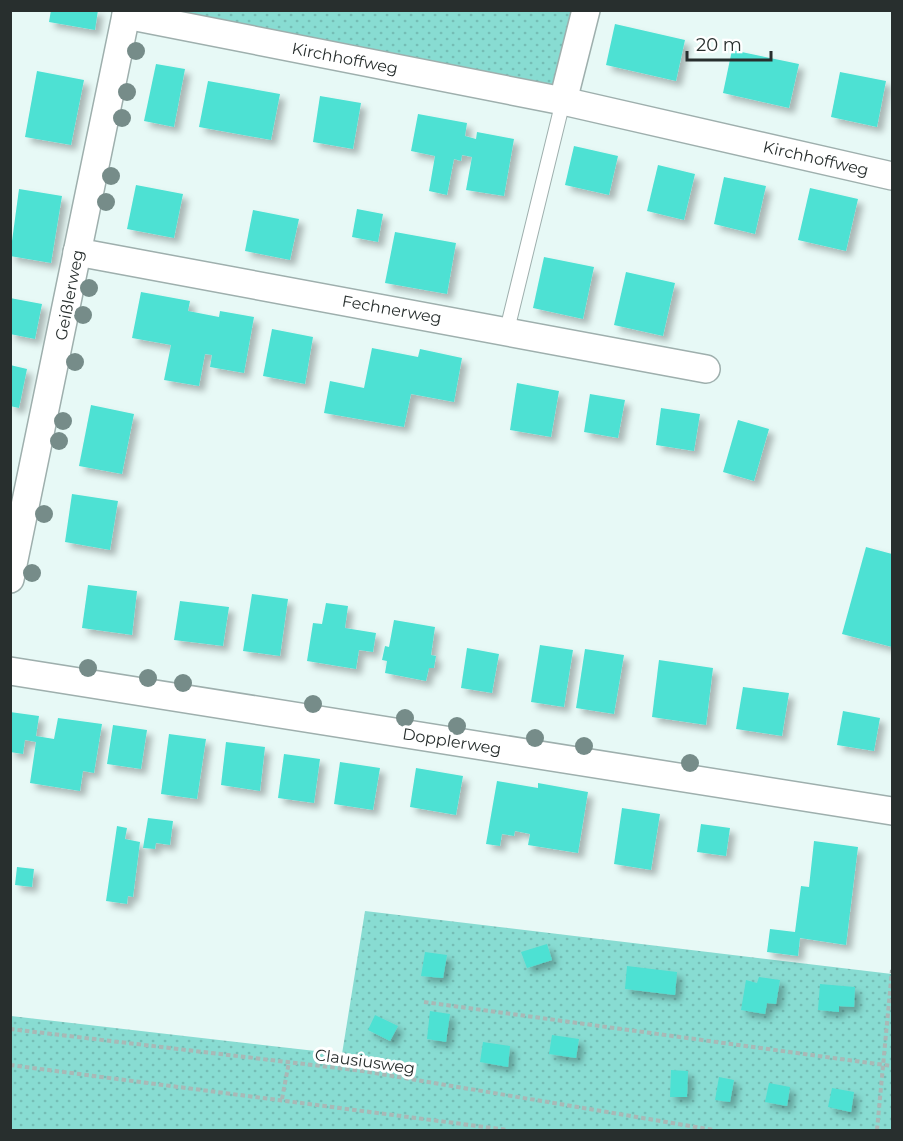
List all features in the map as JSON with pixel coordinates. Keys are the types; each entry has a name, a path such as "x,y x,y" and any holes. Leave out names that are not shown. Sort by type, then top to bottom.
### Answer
{"street":[{"path":"563,101 586,10"},
{"name":"Kirchhoffweg","path":"126,13 563,101 892,176"},
{"name":"Geißlerweg","path":"10,579 126,13"},
{"name":"Fechnerweg","path":"77,252 507,330 706,369"},
{"name":"Dopplerweg","path":"10,671 892,811"}],"lane":[{"path":"507,330 563,101"}],"path":[{"path":"877,1131 892,970"},
{"path":"424,1002 892,1066"},
{"name":"Clausiusweg","path":"10,1029 363,1071 714,1131"},
{"path":"282,1099 289,1062"},
{"path":"10,1065 282,1099 508,1131"}],"shaded area":[{"path":"154,11 581,11 564,77 550,91"},
{"path":"365,911 892,974 892,1130 11,1130 11,1016 342,1054"}],"building":[{"path":"51,10 98,10 95,30 49,22"},
{"path":"615,24 685,40 676,81 606,65"},
{"path":"732,50 799,64 789,108 723,93"},
{"path":"156,64 185,69 174,127 144,121"},
{"path":"37,71 84,80 71,145 25,137"},
{"path":"840,72 886,81 877,127 831,117"},
{"path":"208,81 280,94 271,140 199,127"},
{"path":"320,96 361,103 353,149 313,142"},
{"path":"418,114 467,123 465,136 476,139 477,132 514,139 504,196 466,190 472,157 462,155 461,161 454,159 447,195 429,191 435,156 411,151"},
{"path":"574,146 618,156 609,195 565,185"},
{"path":"658,165 695,174 684,220 647,211"},
{"path":"724,177 766,186 755,234 714,224"},
{"path":"136,185 183,194 174,238 127,229"},
{"path":"810,188 858,199 846,251 798,240"},
{"path":"19,189 62,196 51,263 10,256"},
{"path":"357,209 383,214 378,242 352,237"},
{"path":"253,210 299,219 290,260 245,251"},
{"path":"395,232 456,243 447,294 385,283"},
{"path":"544,257 594,267 583,319 533,308"},
{"path":"626,272 675,283 663,336 614,325"},
{"path":"141,292 190,301 188,311 219,317 220,311 254,317 244,373 210,367 212,355 205,354 199,386 164,380 171,345 132,338"},
{"path":"10,298 42,304 35,339 10,334"},
{"path":"272,329 313,337 305,384 263,376"},
{"path":"372,348 418,357 420,349 462,358 454,402 411,394 404,427 324,413 330,381 364,388"},
{"path":"10,365 27,369 19,408 10,406"},
{"path":"517,383 559,391 551,437 510,430"},
{"path":"590,394 625,400 618,438 584,432"},
{"path":"91,405 134,414 122,474 79,466"},
{"path":"661,408 700,414 694,451 656,445"},
{"path":"738,420 769,429 754,481 723,472"},
{"path":"72,494 118,501 110,550 65,542"},
{"path":"866,547 892,554 892,647 842,634"},
{"path":"88,585 137,591 132,635 82,628"},
{"path":"252,594 288,599 280,656 243,651"},
{"path":"180,601 229,607 223,646 174,640"},
{"path":"326,603 348,606 345,628 376,633 373,652 359,650 356,669 307,661 313,623 322,624"},
{"path":"394,620 435,627 431,655 436,656 434,668 429,668 426,681 385,673 387,661 382,660 385,646 389,647"},
{"path":"540,645 573,650 564,707 531,702"},
{"path":"467,648 499,654 492,693 461,688"},
{"path":"585,649 624,655 614,714 576,708"},
{"path":"659,660 713,668 706,725 652,717"},
{"path":"743,687 789,693 782,736 736,729"},
{"path":"843,711 880,718 874,751 837,745"},
{"path":"10,712 39,716 36,736 54,739 58,718 102,724 94,773 83,771 80,791 30,783 36,742 25,740 23,754 10,752"},
{"path":"113,725 147,730 141,769 107,764"},
{"path":"169,734 206,739 197,799 161,794"},
{"path":"226,742 265,747 260,791 221,785"},
{"path":"284,754 320,759 314,803 278,798"},
{"path":"340,762 380,768 373,810 334,804"},
{"path":"416,768 463,776 456,815 410,807"},
{"path":"497,781 538,788 538,783 588,792 578,853 528,845 530,834 515,831 514,836 502,834 500,846 486,844"},
{"path":"622,808 660,814 651,870 614,864"},
{"path":"148,818 173,821 170,845 156,843 155,849 143,848"},
{"path":"701,824 730,828 726,856 697,852"},
{"path":"117,826 127,828 125,839 140,842 133,897 128,896 127,904 106,901"},
{"path":"814,841 858,847 846,945 800,938 798,956 767,952 770,929 795,932 801,886 809,887"},
{"path":"17,867 34,869 32,887 15,885"},
{"path":"547,944 552,960 527,968 521,952"},
{"path":"425,952 447,955 443,978 421,976"},
{"path":"627,966 677,972 675,995 625,989"},
{"path":"759,977 780,980 776,1004 767,1003 765,1014 741,1010 746,980 757,983"},
{"path":"820,984 855,987 854,1007 839,1006 839,1012 818,1010"},
{"path":"430,1011 450,1014 446,1042 427,1039"},
{"path":"375,1015 398,1026 390,1041 368,1030"},
{"path":"552,1035 579,1039 576,1058 549,1054"},
{"path":"483,1042 510,1046 508,1067 480,1062"},
{"path":"671,1070 688,1071 687,1097 670,1097"},
{"path":"719,1077 734,1080 730,1102 715,1100"},
{"path":"769,1083 790,1087 787,1106 765,1102"},
{"path":"832,1088 854,1092 851,1112 828,1107"}]}
